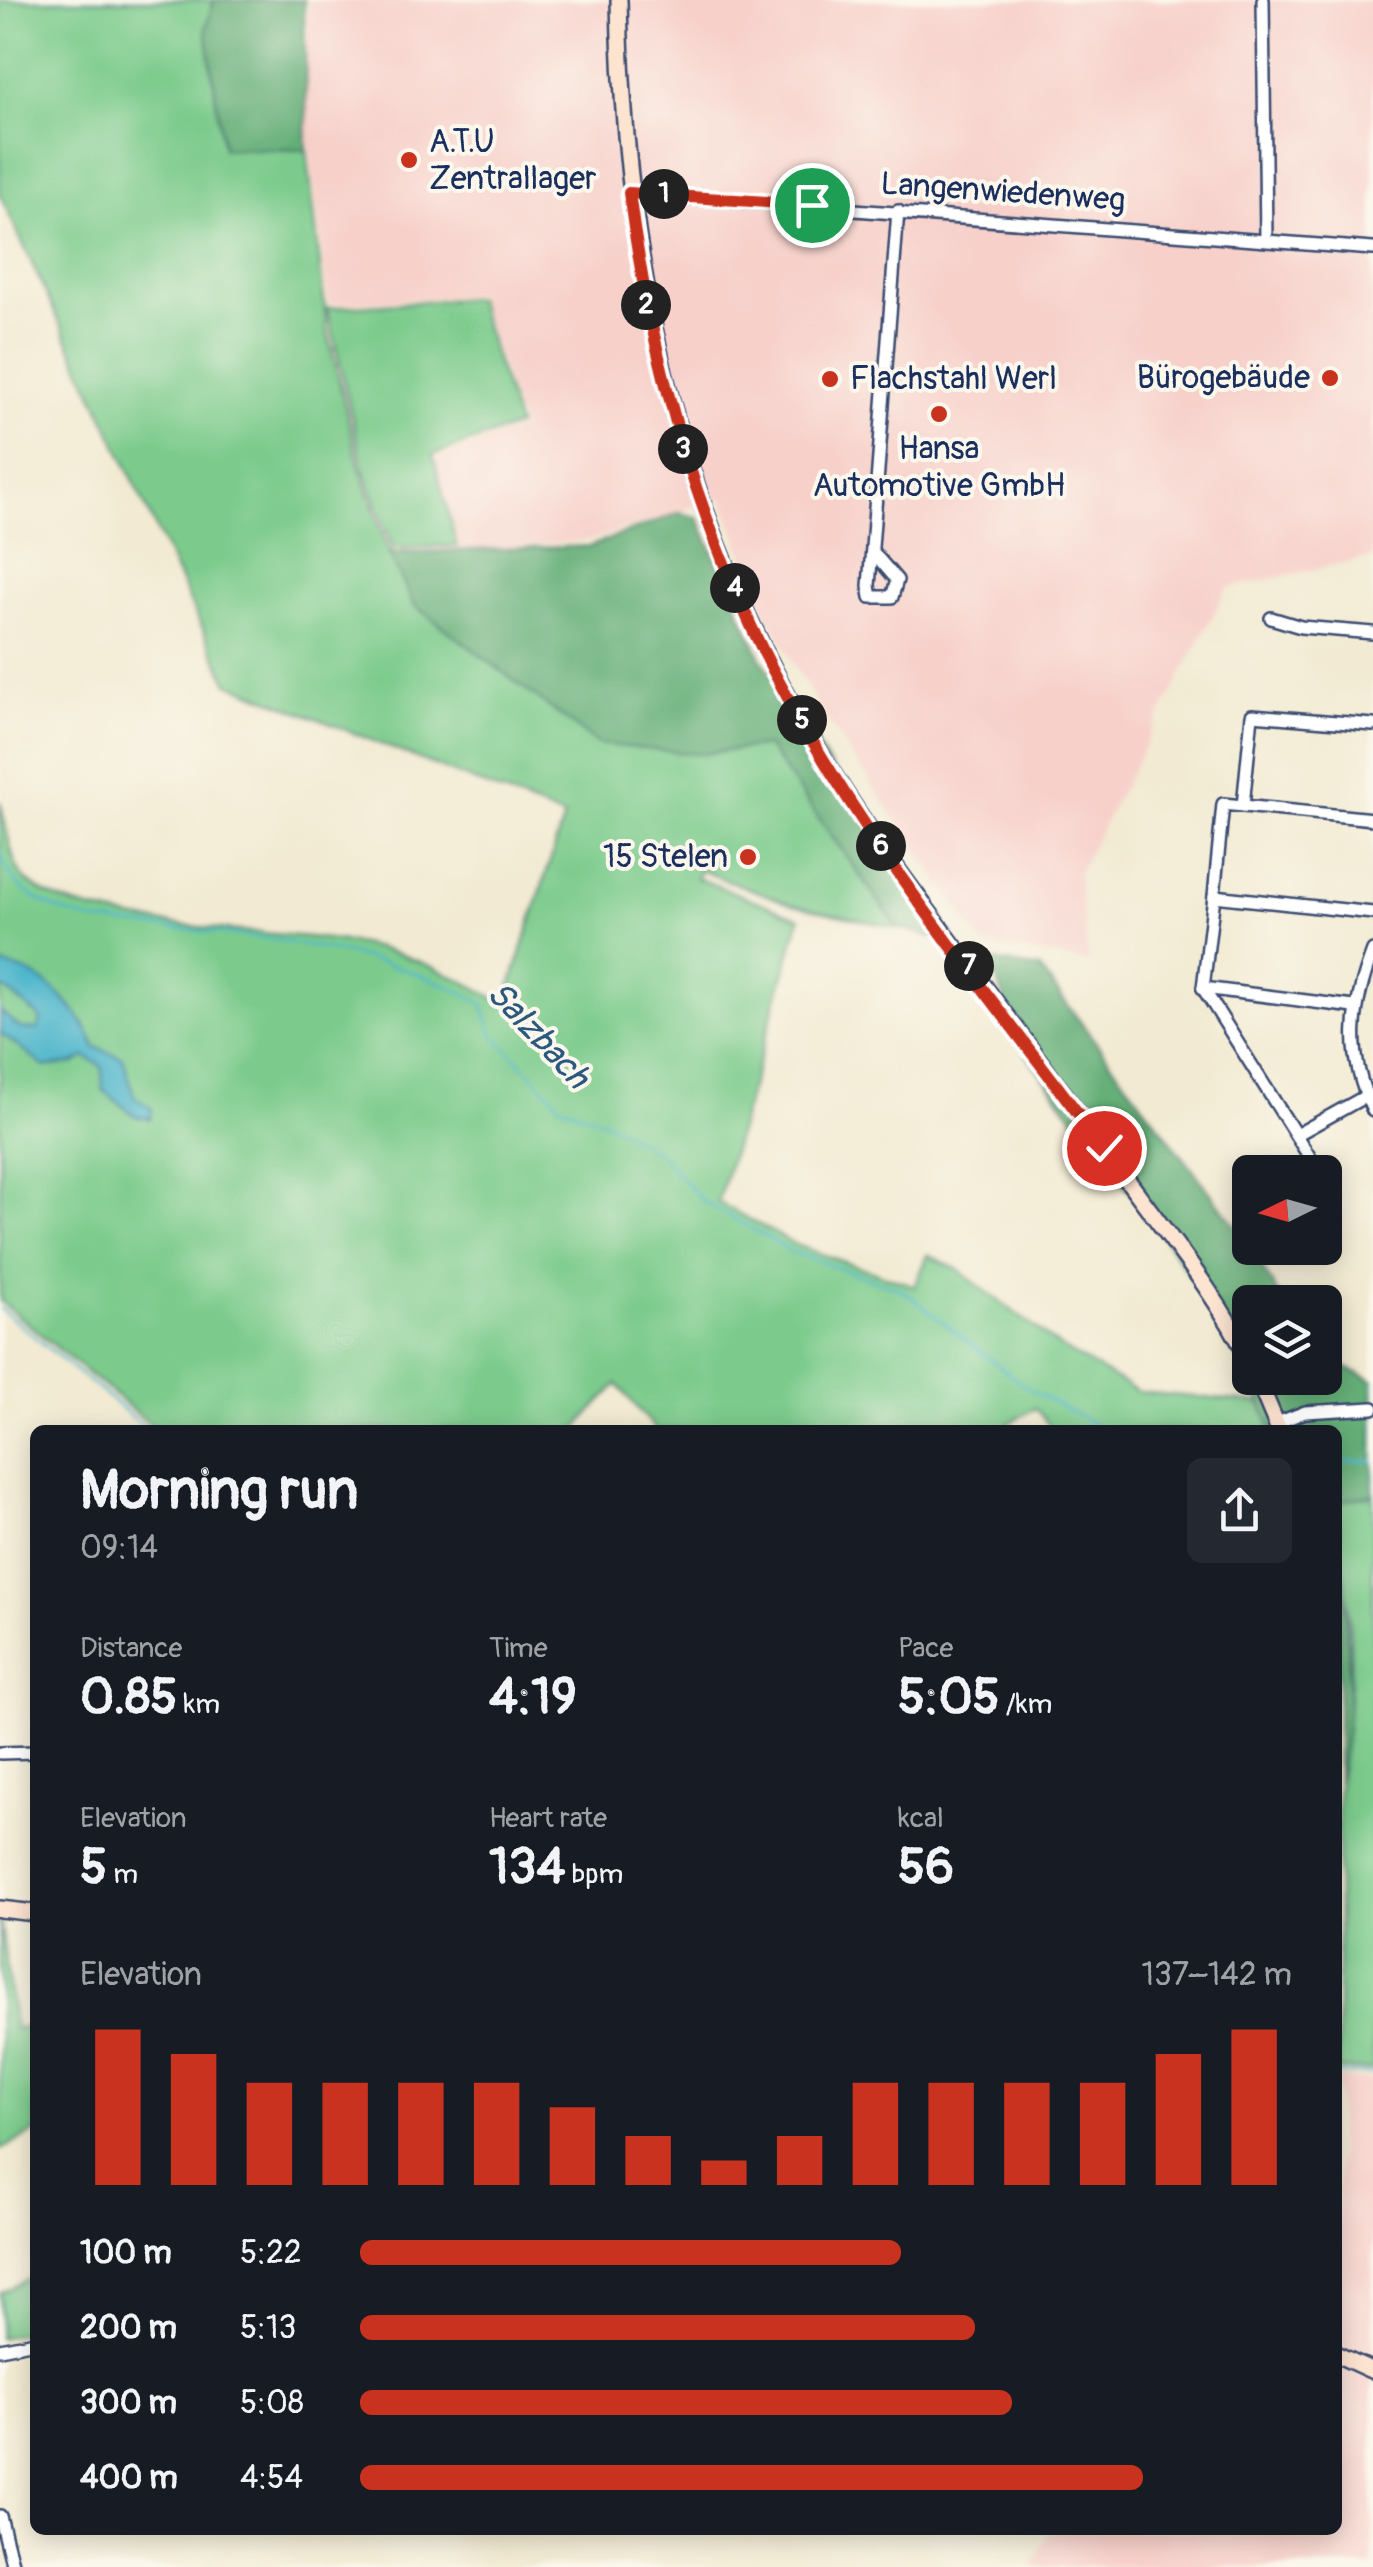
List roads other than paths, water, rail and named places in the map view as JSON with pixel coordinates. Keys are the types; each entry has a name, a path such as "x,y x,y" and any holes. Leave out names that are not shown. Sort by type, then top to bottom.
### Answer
{"street":[{"path":"620,0 629,193 652,335 688,463 729,576 781,683 830,770 892,862 1189,1263 1232,1333"},
{"path":"1263,0 1266,240"},
{"name":"Langenwiedenweg","path":"629,193 1373,248"},
{"path":"872,551 898,211"},
{"path":"1271,618 1301,627 1373,633"},
{"path":"1243,806 1252,715 1373,725"},
{"path":"1309,1155 1203,988 1223,804 1373,819"},
{"path":"1214,896 1373,913"},
{"path":"1373,952 1354,1007 1354,1059 1373,1111"},
{"path":"1203,988 1354,1007"},
{"path":"1296,1135 1366,1096"},
{"path":"1264,1395 1278,1425"},
{"path":"1280,1425 1305,1412 1373,1408"},
{"path":"0,1752 30,1752"},
{"path":"0,1909 30,1912"},
{"path":"0,2350 30,2343"},
{"path":"1342,2357 1373,2371"},
{"path":"0,2516 13,2567"}],"water":[{"path":"0,965 31,974 45,983 70,1006 95,1047 123,1058 134,1096 152,1109 150,1119 135,1116 103,1090 102,1066 85,1057 74,1063 45,1067 0,1033 0,1011 20,1028 38,1030 41,1018 5,989 0,991"}],"waterway":[{"name":"Salzbach","path":"0,850 5,866 24,890 49,905 94,921 243,936 343,952 438,982 482,1003 493,1034 561,1105 609,1123 657,1152 703,1201 793,1252 901,1289 1027,1388 1096,1425"},
{"path":"0,1308 142,1425"},
{"name":"Salzbach","path":"1342,1461 1373,1461"},
{"path":"1342,2074 1373,2074"}],"place":[{"name":"A.T.U Zentrallager","path":"409,160"},
{"name":"Bürogebäude","path":"1330,378"},
{"name":"Flachstahl Werl","path":"830,379"},
{"name":"Hansa Automotive GmbH","path":"939,414"},
{"name":"15 Stelen","path":"748,857"}]}
